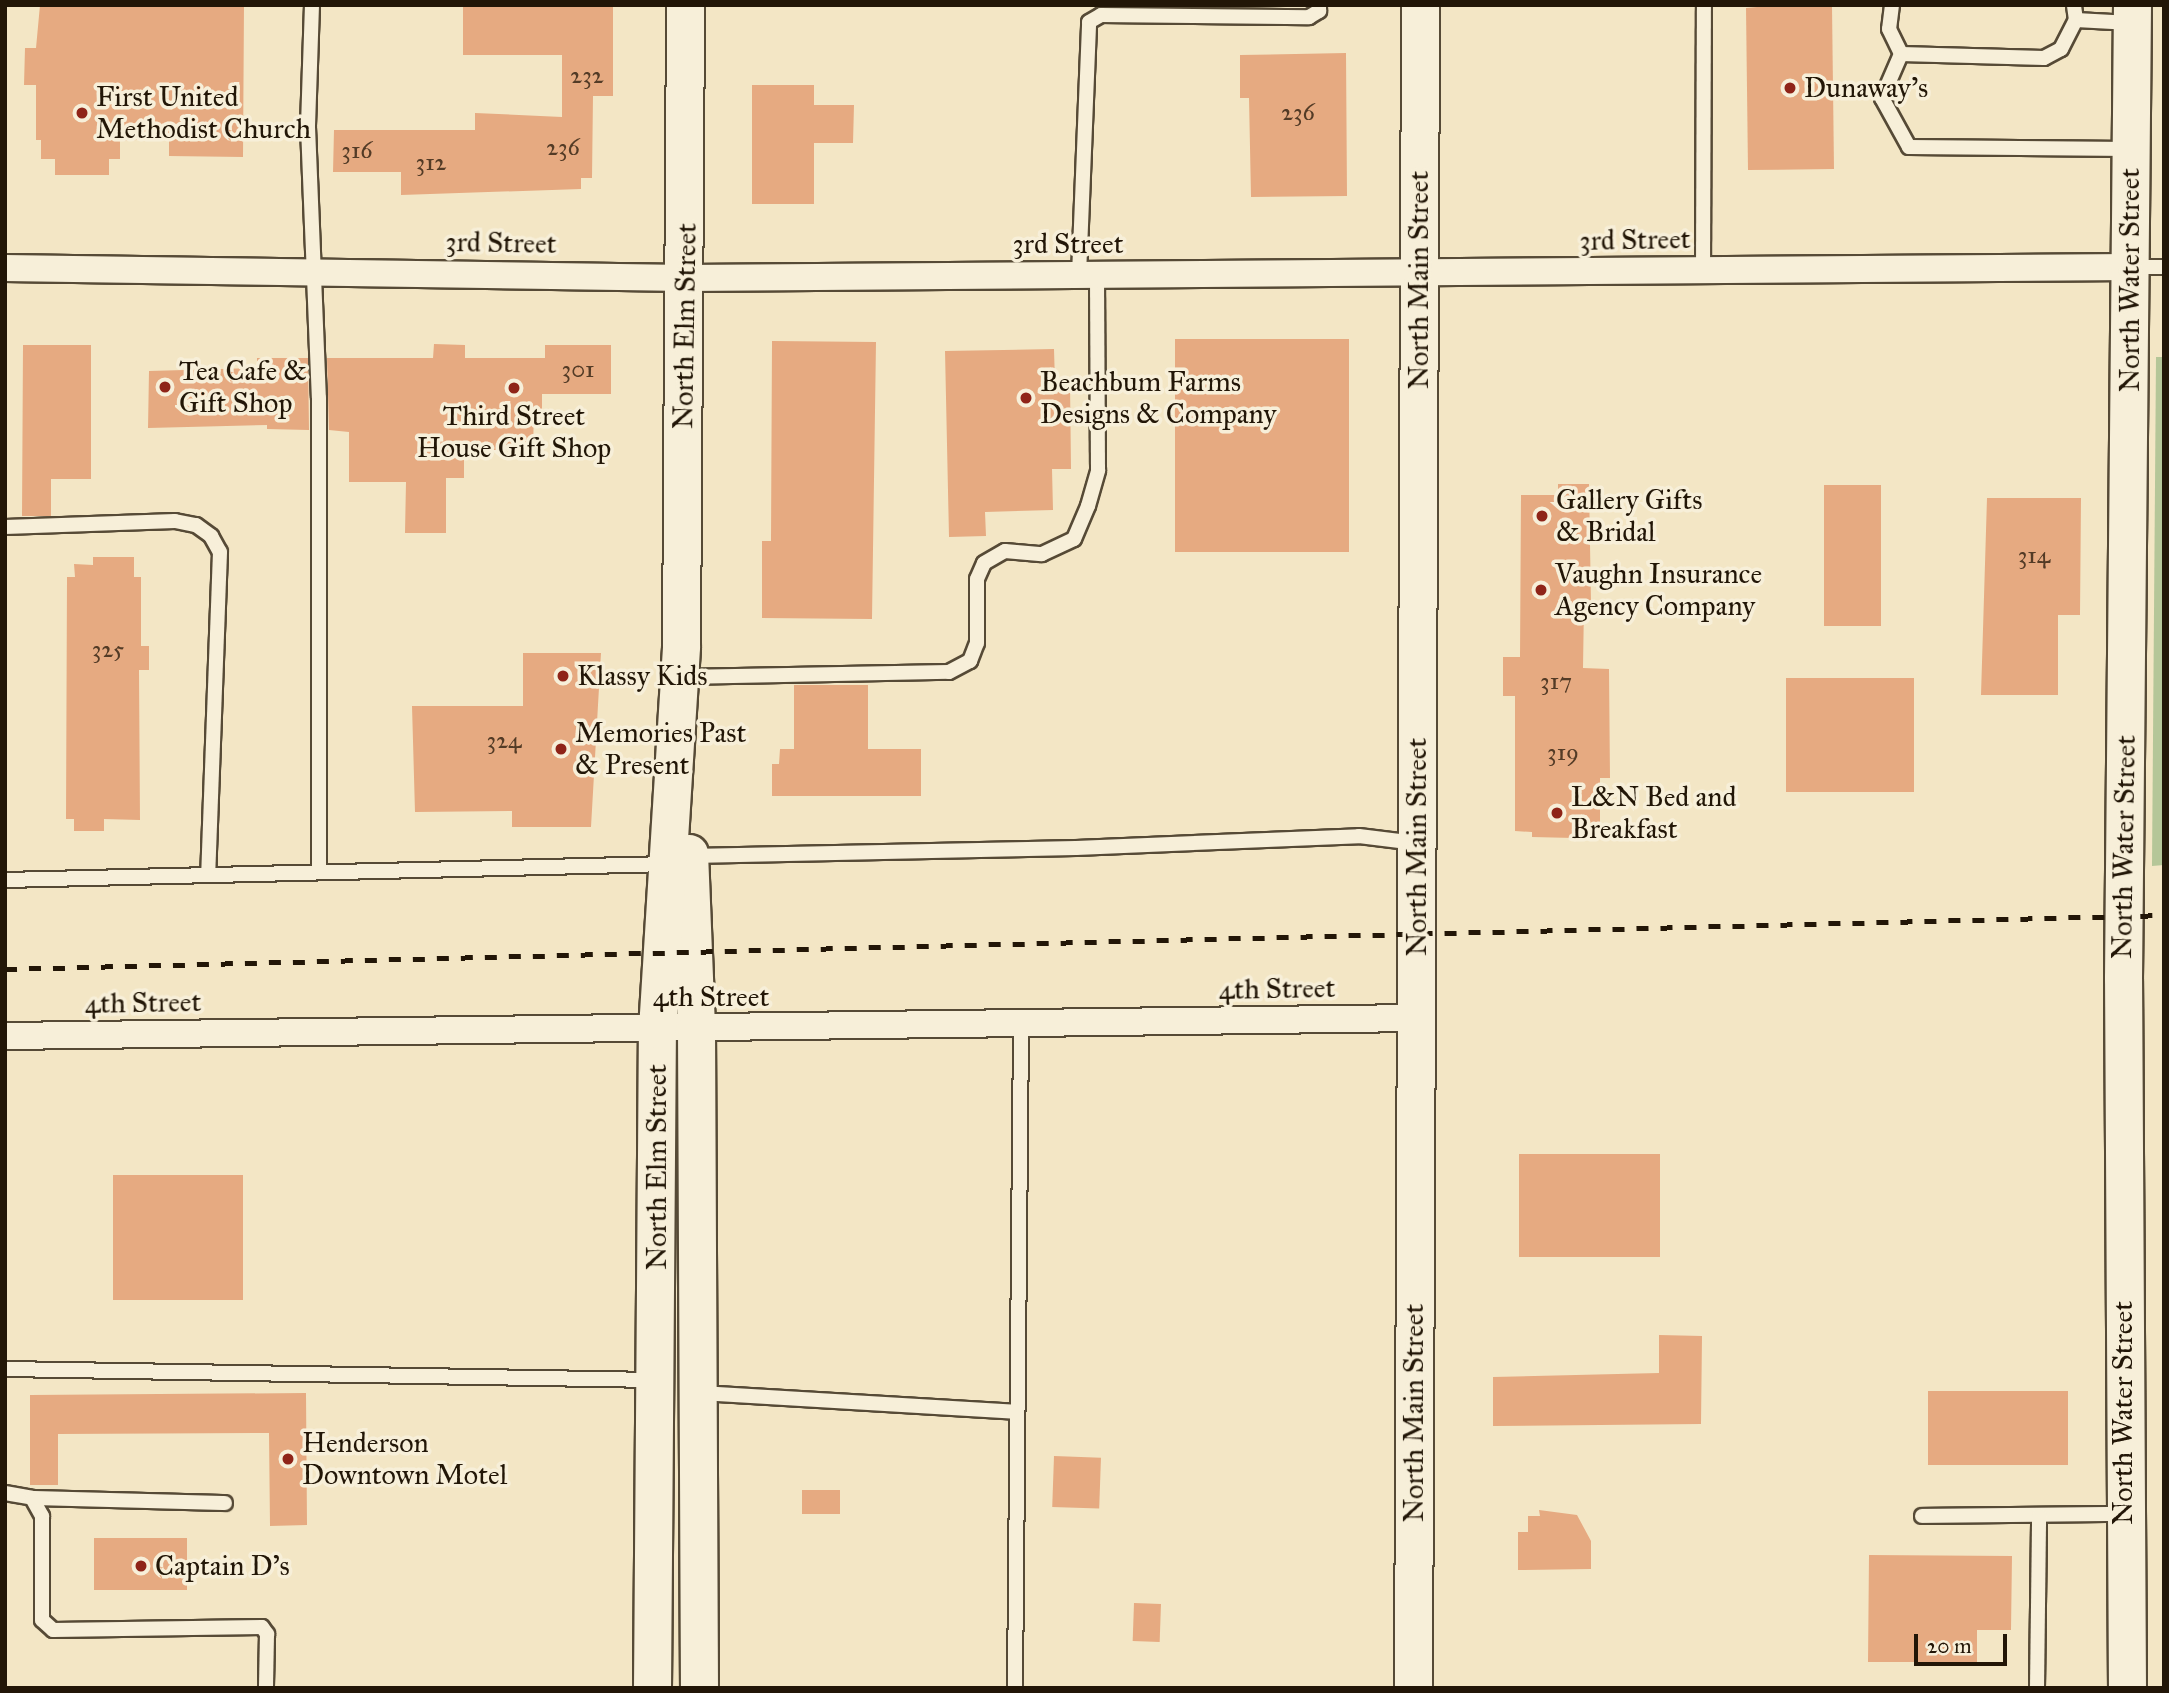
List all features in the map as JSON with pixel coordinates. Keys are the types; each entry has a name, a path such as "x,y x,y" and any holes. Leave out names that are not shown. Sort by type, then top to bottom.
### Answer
{"street":[{"name":"North Elm Street","path":"685,5 686,278 679,860 696,1029 699,1688"},
{"name":"North Main Street","path":"1413,1688 1419,5"},
{"name":"North Water Street","path":"2127,1688 2123,1514 2123,978 2147,267 2131,149 2132,14"},
{"name":"3rd Street","path":"5,268 686,278 2147,267"},
{"name":"North Elm Street","path":"652,1688 657,1029 679,860"},
{"name":"4th Street","path":"5,1036 1416,1018"}],"lane":[{"path":"312,5 308,127 311,272 319,398 319,872"},
{"path":"681,662 948,672 970,661 977,643 977,579 984,563 1005,551 1042,554 1073,539 1088,506 1098,470 1088,275 1088,22 1101,15 1309,17 1319,11 1319,5"},
{"path":"1703,271 1704,5"},
{"path":"1892,5 1889,29 1901,54 1882,98 1909,147 2131,149"},
{"path":"1901,54 2044,58 2061,49 2075,13 2132,14"},
{"path":"5,527 174,522 196,524 211,536 220,552 208,875"},
{"path":"5,880 1076,848 1359,836 1417,843"},
{"path":"1015,1688 1021,1024"},
{"path":"5,1369 656,1380"},
{"path":"698,1393 1016,1412"},
{"path":"5,1493 32,1498 225,1503"},
{"path":"32,1498 42,1516 42,1620 53,1630 262,1627 267,1634 266,1688"},
{"path":"1922,1516 2123,1514"},
{"path":"2037,1688 2039,1515"}],"green space":[{"path":"2156,357 2164,357 2164,865 2152,866"}],"building":[{"path":"40,5 244,5 243,157 169,156 169,138 120,141 120,159 109,159 109,175 55,175 55,159 41,159 41,140 36,140 36,85 24,85 25,48 36,48"},
{"path":"463,5 613,5 613,96 593,96 592,178 581,178 581,189 401,195 401,172 333,172 334,130 475,130 475,113 562,117 562,55 463,55"},
{"name":"Dunaway's","path":"1779,5 1832,7 1834,169 1748,170 1746,8"},
{"path":"1346,53 1347,196 1251,197 1249,98 1240,98 1240,55"},
{"path":"752,85 814,85 814,105 854,105 853,143 814,143 814,204 752,204"},
{"path":"1175,339 1349,339 1349,552 1175,552"},
{"path":"772,341 876,342 872,619 762,618 762,541 771,541"},
{"path":"434,344 465,345 465,358 545,358 545,345 611,345 611,394 542,394 542,409 534,409 533,450 464,450 464,478 446,478 446,533 405,533 406,482 349,482 349,432 329,430 327,358 433,358"},
{"path":"23,345 91,345 91,479 51,479 51,516 22,516"},
{"path":"1054,349 1055,383 1070,383 1071,469 1052,469 1053,510 985,512 986,536 949,537 945,351"},
{"path":"257,358 308,358 309,430 267,429 267,425 148,428 149,371 257,368"},
{"path":"1558,484 1589,484 1591,604 1584,604 1583,668 1609,669 1610,778 1600,778 1600,832 1574,832 1574,838 1532,837 1532,832 1515,831 1515,696 1503,696 1503,657 1520,657 1521,495 1558,495"},
{"path":"1824,485 1881,485 1881,626 1824,626"},
{"path":"1987,498 2081,498 2080,615 2058,615 2058,695 1981,695"},
{"path":"93,557 134,557 134,577 141,577 141,646 149,646 149,670 139,670 140,820 104,819 104,831 74,831 74,819 66,819 67,577 75,577 74,564 93,565"},
{"path":"523,653 601,653 591,827 512,827 512,811 415,812 412,706 523,706"},
{"path":"1786,678 1914,678 1914,792 1786,792"},
{"path":"794,685 868,685 868,749 921,749 921,796 772,796 772,764 779,764 780,749 794,749"},
{"path":"1519,1154 1660,1154 1660,1257 1519,1257"},
{"path":"113,1175 243,1175 243,1300 113,1300"},
{"path":"1659,1335 1702,1336 1701,1424 1493,1426 1493,1377 1659,1373"},
{"path":"1928,1391 2068,1391 2068,1465 1928,1465"},
{"name":"Henderson Downtown Motel","path":"306,1393 307,1525 270,1526 269,1433 58,1434 58,1485 30,1485 30,1395"},
{"path":"1054,1456 1101,1458 1099,1509 1052,1507"},
{"path":"802,1490 840,1490 840,1514 802,1514"},
{"path":"1539,1510 1577,1515 1591,1541 1591,1569 1518,1570 1518,1532 1528,1532 1528,1516 1540,1516"},
{"name":"Captain D's","path":"94,1538 187,1538 187,1590 94,1590"},
{"path":"1869,1555 2012,1556 2011,1630 1977,1630 1977,1662 1868,1662"},
{"path":"1134,1603 1161,1604 1160,1642 1133,1641"}],"railway":[{"path":"5,969 2164,915"}],"place":[{"name":"Dunaway's","path":"1790,88"},
{"name":"First United Methodist Church","path":"82,113"},
{"name":"Tea Cafe & Gift Shop","path":"165,387"},
{"name":"Third Street House Gift Shop","path":"514,388"},
{"name":"Beachbum Farms Designs & Company","path":"1026,398"},
{"name":"Gallery Gifts & Bridal","path":"1542,516"},
{"name":"Vaughn Insurance Agency Company","path":"1541,590"},
{"name":"Klassy Kids","path":"563,676"},
{"name":"Memories Past & Present","path":"561,749"},
{"name":"L&N Bed and Breakfast","path":"1557,813"},
{"name":"Henderson Downtown Motel","path":"288,1459"},
{"name":"Captain D's","path":"141,1566"}]}
